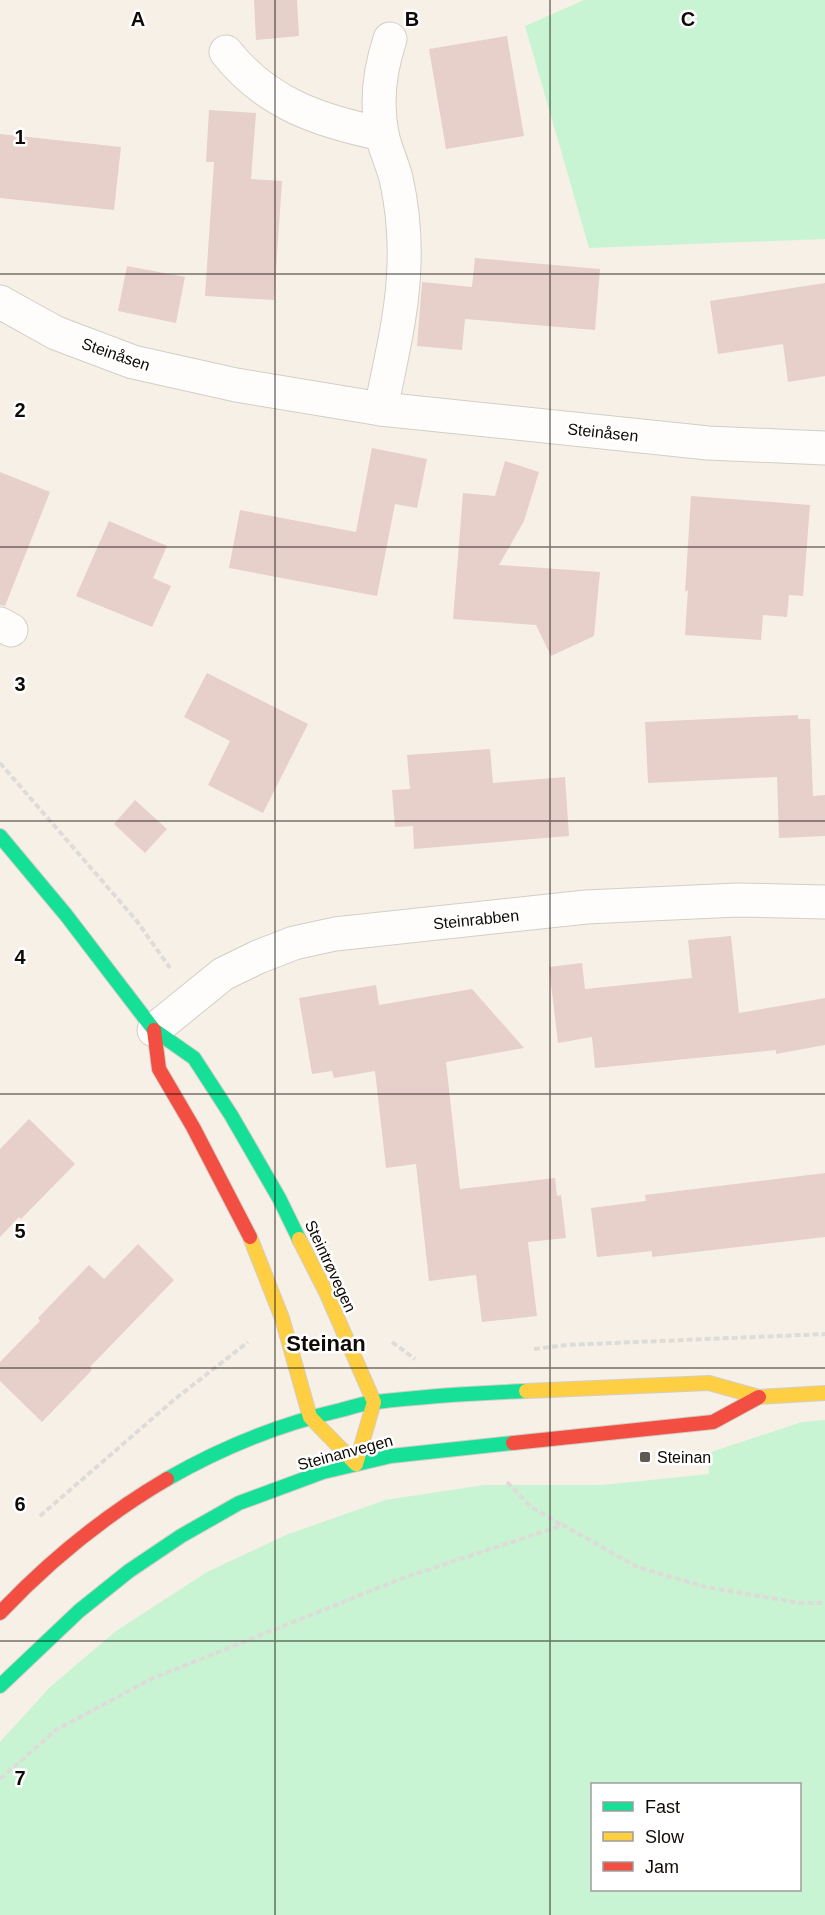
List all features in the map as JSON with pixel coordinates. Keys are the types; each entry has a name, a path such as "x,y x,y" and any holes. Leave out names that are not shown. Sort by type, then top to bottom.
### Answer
{"main road":[{"name":"Steintrøvegen","path":"0,836 66,915 154,1029 194,1058 231,1115 279,1198 326,1292 374,1402"},
{"path":"154,1029 159,1069 193,1127 250,1237 282,1318 310,1418 356,1464 374,1402"},
{"name":"Steinanvegen","path":"0,1613 25,1586 75,1541 125,1504 192,1465 253,1437 310,1418 374,1402 465,1395 709,1383 759,1397 825,1393"},
{"name":"Steinanvegen","path":"0,1686 79,1611 129,1570 181,1536 239,1503 323,1472 391,1456 713,1422 759,1397"}],"street":[{"path":"381,409 399,317 404,264 396,178 382,134 379,102 382,62 390,39"},
{"path":"226,52 238,67 258,85 284,101 336,124 382,134"},
{"name":"Steinåsen","path":"0,302 56,333 133,362 236,385 381,409 708,444 825,448"},
{"name":"Steinrabben","path":"154,1029 223,974 294,943 335,934 586,908 737,900 825,902"}],"path":[{"path":"531,1349 566,1345 825,1334"},
{"path":"389,1338 396,1346 414,1358 425,1361"},
{"path":"34,1523 49,1507 175,1398 250,1340"},
{"path":"506,1480 530,1506 637,1567 706,1587 800,1603 825,1603"},
{"path":"0,1779 56,1730 151,1679 403,1578 563,1525"}],"green space":[{"path":"584,0 825,0 825,239 589,248 525,26"},
{"path":"825,1420 825,1915 0,1915 0,1742 50,1687 116,1631 207,1572 286,1535 385,1500 484,1485 602,1485 709,1474 708,1453 802,1422"}],"building":[{"path":"254,0 297,0 299,36 256,40"},
{"path":"507,36 524,136 446,149 429,49"},
{"path":"209,110 256,113 251,179 282,181 274,300 205,296 214,162 206,162"},
{"path":"0,134 121,147 114,210 0,198"},
{"path":"475,258 600,269 595,330 465,319 462,350 417,346 422,282 472,287"},
{"path":"127,266 185,277 176,323 118,311"},
{"path":"825,283 825,376 788,382 783,344 718,354 710,301"},
{"path":"372,448 427,459 417,508 395,504 377,596 229,568 240,510 356,532"},
{"path":"505,461 539,472 524,521 499,565 600,572 594,636 551,656 536,625 453,619 463,493 495,496"},
{"path":"0,472 50,492 5,606 0,605"},
{"path":"691,496 810,505 803,596 789,595 787,617 763,615 761,640 685,635 688,590 685,592"},
{"path":"109,521 167,546 153,578 171,586 152,627 76,596"},
{"path":"207,673 308,724 263,813 208,785 230,741 184,717"},
{"path":"798,715 798,719 810,719 813,796 825,795 825,836 779,838 777,777 648,783 645,722"},
{"path":"490,749 493,783 565,777 569,836 414,849 413,826 395,827 392,790 410,789 407,755"},
{"path":"135,800 167,829 145,853 114,824"},
{"path":"731,936 739,1013 825,998 825,1045 776,1054 776,1050 595,1068 592,1037 558,1043 549,967 582,963 585,989 692,978 688,940"},
{"path":"376,985 379,1005 472,989 524,1048 446,1062 460,1189 555,1178 557,1196 561,1195 566,1238 528,1242 537,1316 482,1322 476,1275 429,1281 416,1164 386,1168 375,1071 334,1078 332,1071 312,1074 299,998"},
{"path":"29,1119 75,1164 0,1237 0,1149"},
{"path":"825,1173 825,1237 652,1257 652,1251 597,1257 591,1208 646,1201 645,1195"},
{"path":"138,1244 174,1280 90,1367 92,1370 42,1422 0,1381 0,1362 89,1265 104,1279"}],"traffic: fast":[{"path":"0,836 66,915 154,1030 194,1058 231,1115 279,1198 299,1239"},
{"path":"167,1479 251,1438 296,1422 358,1405 432,1396 526,1391"},
{"path":"0,1686 79,1611 129,1571 181,1536 239,1503 323,1472 391,1456 513,1443"}],"traffic: slow":[{"path":"250,1237 282,1318 310,1417 356,1464"},
{"path":"299,1239 326,1292 374,1402 356,1464"},
{"path":"526,1391 709,1383 759,1397 825,1393"}],"traffic: jam":[{"path":"154,1030 159,1069 193,1127 250,1237"},
{"path":"513,1443 713,1422 759,1397"},
{"path":"0,1613 38,1575 79,1540 121,1508 167,1479"}],"place":[{"name":"Steinan","path":"645,1457"}],"district":[{"name":"Steinan","path":"326,1343"}]}
